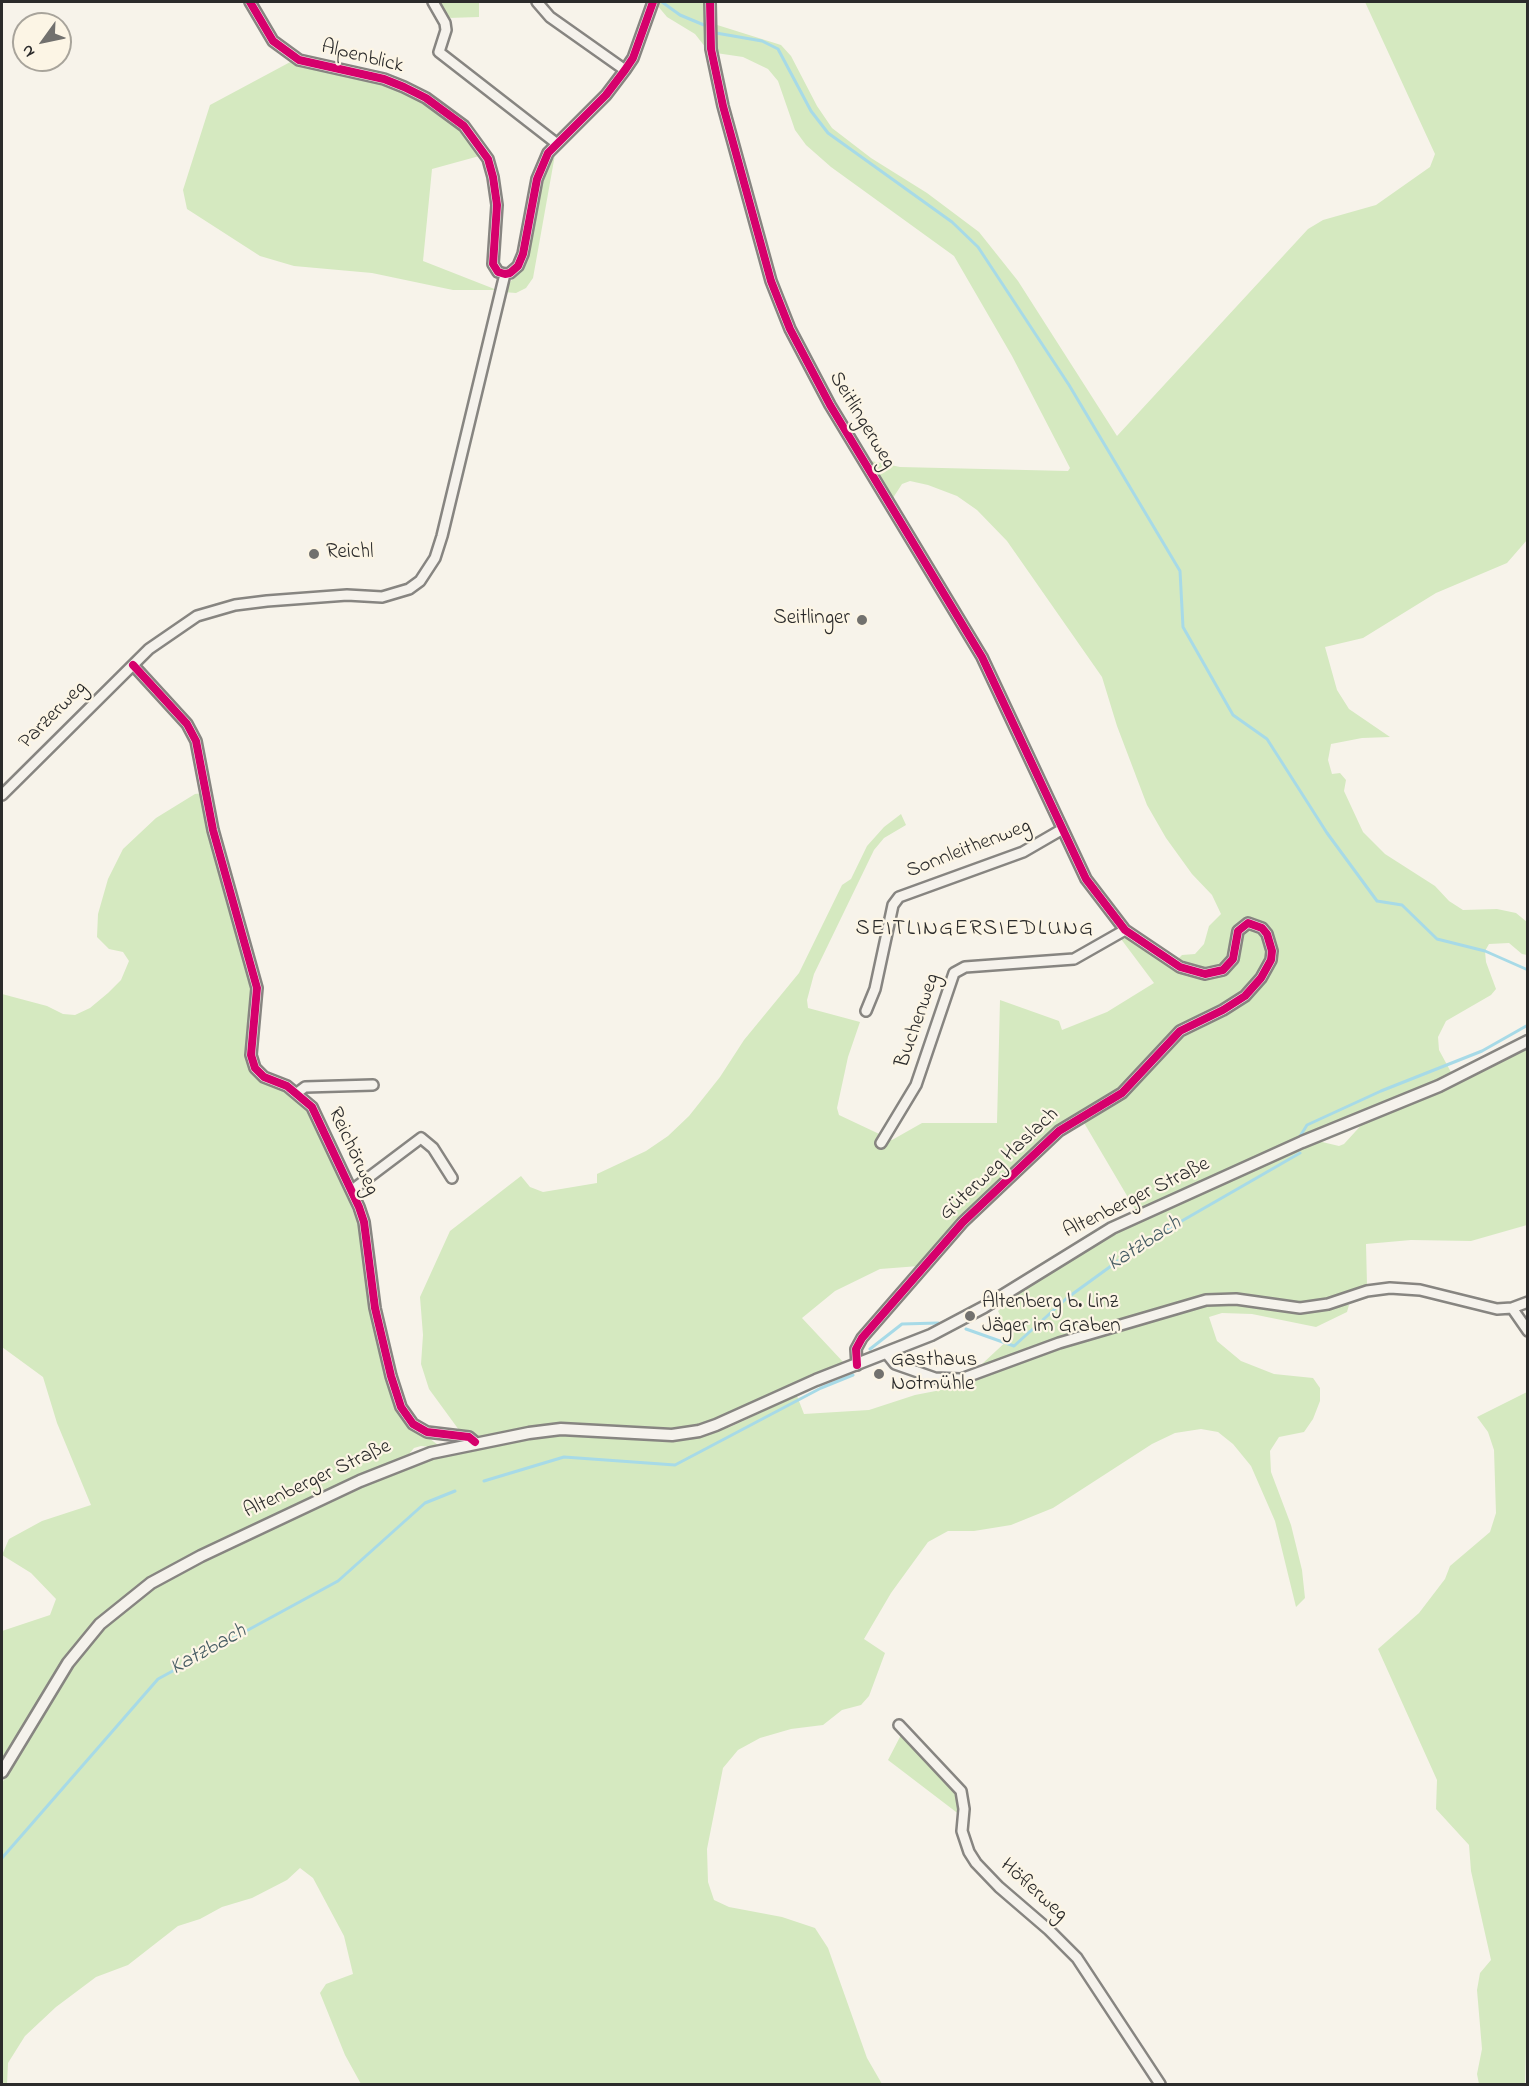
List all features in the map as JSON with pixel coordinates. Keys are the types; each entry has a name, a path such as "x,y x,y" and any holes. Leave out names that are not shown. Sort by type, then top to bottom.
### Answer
{"street":[{"name":"Alpenblick","path":"250,2 273,41 299,60 384,79 404,87 436,105 464,126 488,159 493,177 498,200 493,264 498,272 505,274"},
{"path":"433,2 445,22 446,30 439,52 556,143"},
{"path":"537,2 541,9 625,70"},
{"path":"505,274 518,266 523,254 537,179 544,160 556,143 606,95 625,70 633,58 653,2"},
{"name":"Seitlingerweg","path":"711,2 711,49 723,106 762,249 787,321 830,405 981,657 1061,830"},
{"name":"Parzerweg","path":"2,795 133,664 180,626 213,610 236,605 303,597 382,597 403,592 420,581 435,558 442,536 505,274"},
{"name":"Reichörweg","path":"133,664 187,724 195,741 213,830 256,988 256,1020 250,1055 255,1068 264,1077 297,1093 318,1117 352,1190 364,1222 375,1308 401,1407 413,1424 427,1432 469,1437 475,1443"},
{"name":"Güterweg Haslach","path":"857,1365 856,1349 862,1338 963,1221 1053,1136 1075,1120 1122,1093 1180,1031 1223,1010 1245,996 1261,978 1270,960 1272,951 1267,934 1254,924 1248,923 1238,931 1233,959 1229,966 1215,973 1194,972 1161,957 1125,930 1093,891 1061,830"},
{"name":"Sonnleithenweg","path":"867,1011 875,989 893,905 899,897 1023,852 1061,830"},
{"name":"Buchenweg","path":"881,1143 916,1085 954,973 965,967 1074,959 1125,930"},
{"name":"Altenberger Straße","path":"2,1772 54,1684 84,1642 115,1610 151,1583 201,1556 369,1477 431,1453 475,1443 561,1429 661,1436 699,1431 887,1354 970,1316 1076,1249 1121,1224 1302,1142 1438,1086 1527,1041"},
{"name":"Reichörweg","path":"297,1093 305,1087 374,1085"},
{"name":"Reichörweg","path":"352,1190 422,1138 432,1148 452,1178"},
{"path":"887,1354 895,1364 935,1378 961,1379 1059,1343 1220,1298 1300,1308 1328,1304 1367,1291 1404,1288 1437,1294 1482,1307 1512,1308 1527,1302"},
{"path":"1512,1308 1527,1331"},
{"name":"Höflerweg","path":"899,1725 961,1791 962,1831 976,1863 999,1887 1049,1929 1077,1958 1160,2085"}],"green space":[{"path":"439,2 479,2 479,17 448,18"},
{"path":"659,2 706,2 706,48 695,34 667,17 657,5"},
{"path":"1365,2 1527,2 1527,540 1507,563 1436,593 1363,638 1325,647 1337,690 1349,709 1390,737 1362,738 1331,744 1328,760 1332,774 1340,773 1346,780 1344,791 1363,832 1385,854 1435,886 1449,901 1463,910 1497,909 1516,913 1527,922 1527,955 1522,954 1509,943 1489,944 1485,951 1486,962 1496,989 1491,995 1446,1021 1438,1037 1439,1050 1452,1074 1136,1211 1080,1116 919,1266 880,1269 835,1291 802,1318 845,1364 696,1426 666,1429 575,1424 541,1426 467,1441 429,1389 421,1364 423,1335 420,1297 450,1231 521,1176 530,1187 543,1192 597,1183 597,1174 646,1151 668,1136 689,1116 720,1077 744,1040 799,973 842,885 851,879 867,846 884,827 901,814 906,825 884,838 874,850 814,974 807,1000 808,1008 860,1022 848,1057 837,1108 839,1115 892,1140 922,1123 997,1123 1000,1000 1059,1021 1062,1030 1107,1012 1154,983 1121,939 1129,938 1170,967 1182,955 1195,954 1204,944 1209,926 1221,914 1212,895 1192,874 1166,838 1147,805 1117,726 1102,677 1007,541 977,510 957,496 928,485 910,481 902,484 891,501 866,460 900,467 1068,471 1070,468 1012,356 954,256 831,167 806,145 795,130 778,81 768,69 743,57 716,53 714,24 781,45 791,56 817,106 832,128 871,158 927,193 979,232 1018,281 1117,436 1308,229 1323,220 1376,205 1430,167 1435,154"},
{"path":"294,60 303,66 381,81 408,92 454,121 483,155 432,169 423,261 497,290 453,290 372,273 294,266 260,256 187,209 183,190 210,105"},
{"path":"556,149 533,278 526,288 516,293 503,292 525,262 539,183"},
{"path":"203,793 253,990 248,1055 275,1085 294,1094 306,1108 329,1152 360,1229 369,1307 383,1370 391,1392 399,1407 421,1432 442,1448 421,1446 414,1448 409,1454 171,1565 130,1591 93,1624 76,1644 2,1762 2,1631 50,1615 56,1599 31,1573 2,1555 9,1539 42,1521 91,1505 57,1423 43,1377 2,1347 2,994 47,1006 63,1014 75,1015 90,1008 121,980 129,961 123,952 109,949 97,937 98,914 108,879 123,849 156,818 195,794"},
{"path":"1527,1047 1527,1225 1471,1241 1411,1240 1366,1244 1367,1285 1329,1300 1317,1300 1321,1306 1349,1305 1347,1312 1316,1327 1252,1314 1222,1313 1209,1317 1217,1341 1241,1361 1274,1374 1313,1378 1320,1388 1320,1401 1313,1419 1304,1432 1279,1437 1270,1451 1271,1472 1291,1525 1302,1570 1305,1598 1296,1607 1275,1521 1251,1466 1233,1444 1218,1432 1201,1429 1175,1433 1152,1444 1053,1508 1011,1525 974,1531 948,1531 928,1542 891,1593 864,1639 885,1653 869,1696 861,1705 842,1710 823,1725 791,1729 760,1738 738,1750 723,1768 707,1849 708,1882 714,1900 729,1907 782,1917 815,1928 828,1948 867,2058 882,2084 361,2084 345,2055 320,1993 326,1984 353,1974 344,1936 313,1878 300,1868 287,1880 252,1898 222,1907 200,1919 178,1926 128,1965 96,1977 56,2007 25,2036 8,2063 7,2084 2,2084 2,1783 59,1685 93,1638 123,1608 157,1584 305,1511 413,1464 442,1455 540,1437 576,1435 663,1441 700,1437 730,1427 797,1396 804,1414 869,1410 915,1395 946,1389 982,1364 1011,1337 998,1311 1021,1290 1101,1240 1305,1146 1318,1141 1339,1146 1344,1144 1365,1121 1489,1069"},
{"path":"1527,1392 1528,1973 1525,2084 1479,2084 1477,2074 1482,2049 1477,1990 1480,1973 1491,1960 1471,1871 1469,1845 1436,1809 1437,1780 1378,1649 1419,1613 1445,1579 1450,1566 1490,1532 1496,1513 1494,1450 1488,1432 1477,1417"},
{"path":"902,1733 957,1791 960,1815 888,1760"}],"waterway":[{"path":"662,2 680,15 704,25"},
{"path":"716,33 762,41 778,49 811,111 828,133 952,222 978,247 1069,385 1180,571 1183,627 1233,715 1267,739 1327,833 1377,901 1402,905 1437,939 1485,951 1528,970"},
{"name":"Katzbach","path":"1299,1138 1307,1125 1381,1091 1482,1051 1528,1025"},
{"name":"Katzbach","path":"966,1329 1014,1346 1067,1298 1140,1245 1300,1153"},
{"name":"Katzbach","path":"870,1349 902,1324 938,1323"},
{"name":"Katzbach","path":"484,1481 564,1457 675,1465 821,1388 853,1375"},
{"name":"Katzbach","path":"2,1858 158,1679 338,1581 425,1503 455,1491"}],"cycle path":[{"path":"250,2 273,41 299,60 384,79 426,98 464,126 488,159 493,177 497,205 493,264 498,272 505,274 518,266 523,254 537,179 548,153 606,95 625,70 633,58 653,2"},
{"path":"710,2 711,49 723,106 771,281 790,329 830,405 982,657 1086,879 1125,930 1180,967 1205,974 1223,970 1233,959 1238,931 1248,923 1262,928 1267,934 1272,951 1271,960 1261,978 1245,996 1223,1010 1180,1031 1122,1093 1059,1131 963,1222 862,1338 856,1349 857,1365"},
{"path":"133,665 187,724 196,741 213,830 257,988 251,1055 255,1068 264,1077 287,1086 312,1107 359,1207 364,1222 375,1308 401,1407 413,1424 427,1432 469,1437 475,1442"}],"place":[{"name":"Reichl","path":"314,554"},
{"name":"Seitlinger","path":"862,620"},
{"name":"Altenberg b. Linz Jäger im Graben","path":"970,1316"},
{"name":"Gasthaus Notmühle","path":"879,1374"}],"district":[{"name":"SEITLINGERSIEDLUNG","path":"975,930"}]}
